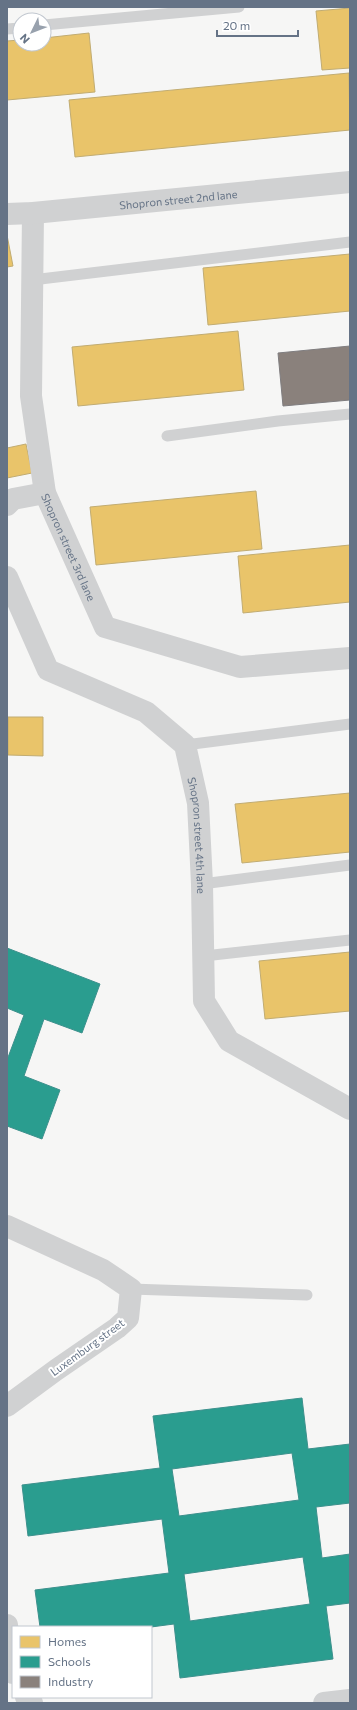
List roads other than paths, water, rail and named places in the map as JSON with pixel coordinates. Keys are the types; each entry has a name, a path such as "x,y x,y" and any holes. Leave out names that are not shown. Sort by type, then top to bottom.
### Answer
{"street":[{"name":"Shopron street 2nd lane","path":"7,214 32,213 350,182"},
{"name":"Shopron street 3rd lane","path":"32,213 31,396 44,493 105,627 240,667 350,658"},
{"path":"7,505 13,499 44,493"},
{"path":"7,577 48,670 146,712 185,745"},
{"name":"Shopron street 4th lane","path":"185,745 198,803 202,884 204,1001 229,1041 350,1109"},
{"path":"7,1226 103,1270 131,1289"},
{"name":"Luxemburg street","path":"7,1406 117,1328 128,1318 131,1289"},
{"path":"7,1625 12,1665"},
{"path":"324,1703 350,1700"}],"lane":[{"path":"52,25 239,7"},
{"path":"32,280 350,242"},
{"path":"167,436 278,421 350,414"},
{"path":"185,745 350,724"},
{"path":"202,884 350,864"},
{"path":"204,956 350,940"},
{"path":"131,1289 307,1295"}]}
